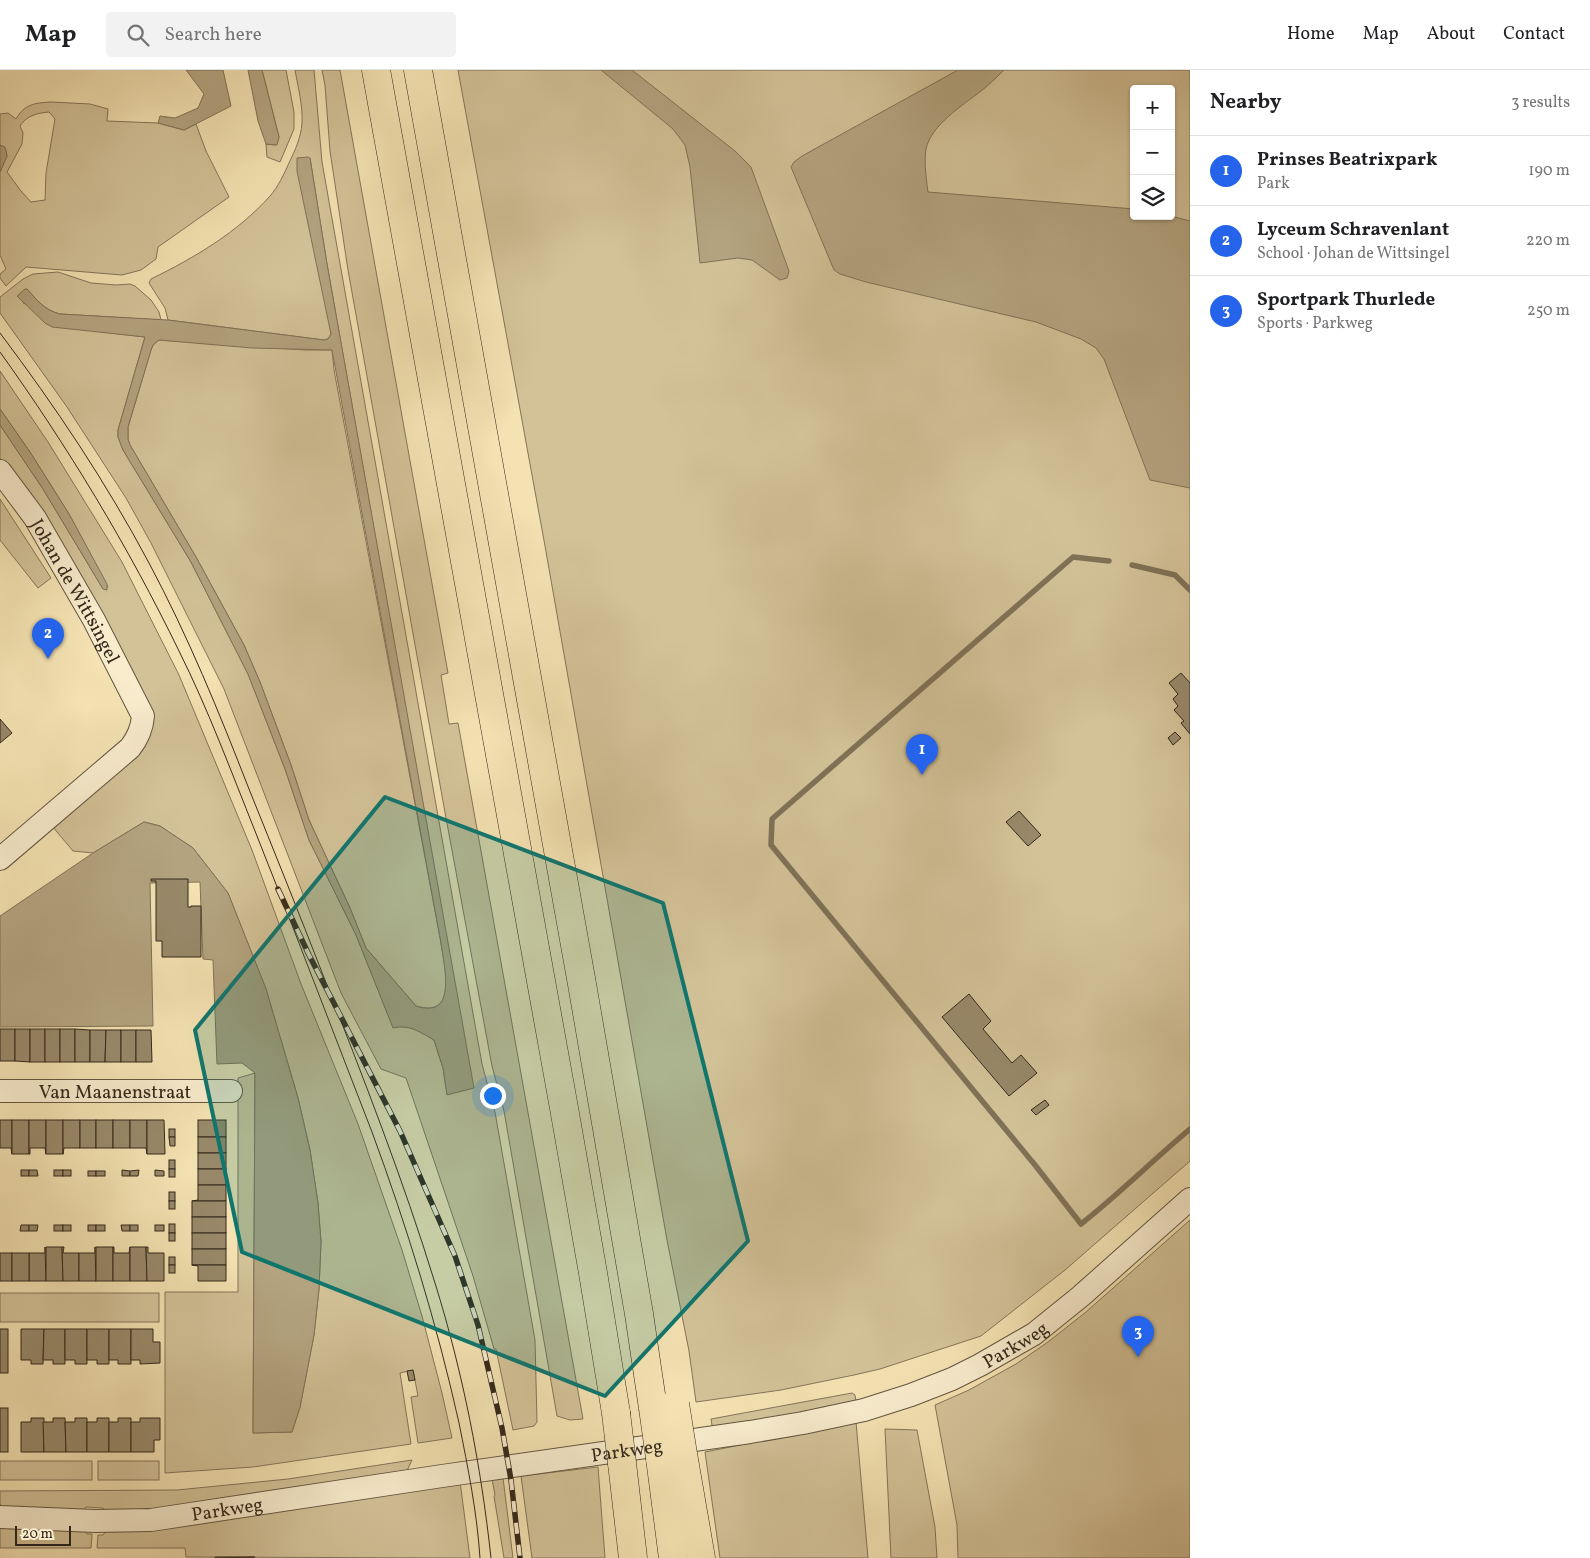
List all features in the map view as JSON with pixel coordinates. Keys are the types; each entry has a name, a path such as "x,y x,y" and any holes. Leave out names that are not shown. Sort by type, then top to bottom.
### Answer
{"highway":[{"path":"376,70 584,1224 616,1413 633,1558"},
{"path":"418,70 584,994 639,1314 664,1406 672,1456 701,1558"},
{"path":"672,1456 673,1558"}],"street":[{"name":"Johan de Wittsingel","path":"0,471 36,518 94,620 143,716 137,740 130,748 0,859"},
{"name":"Van Maanenstraat","path":"0,1091 231,1090"},
{"name":"Parkweg","path":"0,1518 95,1521 152,1520 750,1432 864,1410 952,1379 1034,1334 1081,1296 1190,1199"}],"highlighted area":[{"path":"385,797 663,903 748,1241 605,1396 242,1252 195,1030"}],"shaded area":[{"path":"186,70 223,70 231,106 184,130 158,123 160,116 175,118 198,108 204,94"},
{"path":"248,70 262,70 279,137 277,145 266,144 258,121"},
{"path":"262,70 286,70 294,112 294,129 280,162 267,157 266,144 276,145 279,137"},
{"path":"295,70 314,70 322,162 482,1064 495,1112 535,1340 537,1422 534,1426 513,1430 496,1349 494,1349 473,1276 406,1078 381,1069 341,993 224,689 151,543 126,498 67,407 0,313 0,297 23,279 33,274 58,272 91,283 130,284 151,300 159,312 161,320 60,314 45,307 27,289 23,303 102,332 145,337 118,430 118,437 123,450 191,562 248,674 285,769 309,840 356,935 393,1027 410,1028 434,1040 443,1068 447,1094 473,1088 327,264 310,158 331,334 328,339 168,320 165,308 149,283 151,279 199,253 230,233 276,189 299,139 302,123 302,110"},
{"path":"322,70 340,70 448,673 441,675 449,724 458,723 583,1419 570,1420 557,1416 504,1111 492,1066 348,270 330,151 325,85"},
{"path":"458,70 1190,70 1190,1161 1065,1270 981,1336 880,1369 781,1390 696,1402 689,1351 667,1240 545,546"},
{"path":"601,70 632,70 735,151 751,167 789,271 787,278 780,280 752,260 738,258 700,263 690,167 685,145 673,129"},
{"path":"958,70 1004,70 949,116 929,140 925,154 928,192 1130,209 1130,220 1175,220 1175,217 1190,221 1190,488 1150,480 1104,359 1096,348 1081,339 1036,322 866,282 840,274 834,270 791,167 802,156"},
{"path":"51,102 90,104 108,109 107,121 158,123 184,130 196,124 206,151 229,197 158,247 156,259 141,270 122,275 26,267 6,286 0,278 0,274 6,269 0,255 0,172 7,156 5,148 0,145 0,114 8,113 16,119 27,107","holes":["49,112 55,119 46,173 45,200 31,202 7,172 22,144 23,133 20,126 29,117 41,113"]},
{"path":"0,145 5,147 7,156 0,172"},
{"path":"297,158 310,158 327,264 474,1088 447,1095 443,1068 434,1040 409,1028 393,1028 356,935 309,840 285,769 248,674 191,562 123,450 118,437 118,430 145,337 52,327 45,323 17,296 27,289 45,307 60,314 168,320 328,339 331,334 297,171","holes":["159,340 252,348 332,350 441,943 445,988 443,998 438,1005 429,1008 416,1006 366,948 350,908 309,820 291,765 244,645 128,439 128,427 151,350 153,345"]},
{"path":"159,340 305,350 332,350 334,370 441,943 446,988 444,998 438,1005 430,1008 416,1006 366,948 350,908 309,820 291,765 244,645 196,557 130,445 128,427 151,350 153,345"},
{"path":"0,371 48,442 122,562 179,675 252,850 301,984 358,1124 402,1250 422,1316 452,1438 418,1443 411,1397 418,1396 413,1370 400,1373 411,1444 253,1467 165,1473 165,1292 238,1292 238,1078 255,1073 253,1433 292,1432 300,1407 314,1335 319,1289 321,1242 318,1203 310,1150 298,1098 266,989 228,893 193,848 160,826 144,822 93,853 73,851 52,826 149,722 40,511 0,458 0,425 43,489 103,589 108,587 69,514 0,409"},
{"path":"0,409 69,514 107,584 107,590 103,589 43,489 0,425"},
{"path":"0,499 51,578 38,588 0,540"},
{"path":"144,822 160,826 193,848 228,893 266,989 298,1098 310,1150 318,1203 321,1242 319,1289 314,1335 300,1407 292,1432 253,1433 255,1073 242,1063 217,1064 213,960 203,959 200,882 150,883 153,1026 0,1027 0,916 93,853"},
{"path":"1190,1220 1190,1558 958,1558 957,1525 935,1405 969,1390 1016,1364 1048,1342 1086,1312"},
{"path":"0,1293 159,1293 159,1322 0,1322"},
{"path":"852,1393 855,1395 856,1401 713,1431 711,1419"},
{"path":"856,1422 868,1558 720,1558 705,1452"},
{"path":"885,1429 917,1430 935,1527 937,1558 891,1558"},
{"path":"412,1460 405,1475 137,1514 108,1514 103,1508 86,1507 82,1513 7,1512 0,1504 0,1491 177,1490 288,1479"},
{"path":"0,1461 92,1461 92,1480 0,1480"},
{"path":"98,1461 159,1461 159,1480 98,1480"},
{"path":"598,1467 605,1558 532,1558 521,1476"},
{"path":"503,1478 513,1558 504,1558 494,1496 492,1479"},
{"path":"460,1481 470,1558 186,1557 185,1548 97,1548 98,1535 103,1535 108,1528"},
{"path":"0,1525 82,1528 87,1534 92,1534 91,1548 0,1548"}],"building":[{"path":"1181,673 1190,683 1190,734 1181,723 1184,721 1174,710 1178,706 1173,699 1178,694 1169,683"},
{"path":"0,719 12,733 0,743"},
{"path":"1175,732 1181,738 1173,745 1168,738"},
{"path":"1019,811 1041,835 1028,846 1006,822"},
{"path":"151,879 188,879 188,907 201,906 201,957 162,957 162,941 156,941 156,881 151,881"},
{"path":"969,994 991,1021 983,1029 1012,1063 1021,1055 1037,1073 1009,1096 942,1017"},
{"path":"0,1029 15,1029 15,1061 0,1061"},
{"path":"15,1029 30,1029 30,1062 15,1061"},
{"path":"30,1029 45,1029 45,1062 30,1062"},
{"path":"45,1029 60,1029 60,1062 45,1062"},
{"path":"60,1029 75,1029 75,1062 60,1062"},
{"path":"75,1029 90,1030 90,1062 75,1062"},
{"path":"90,1030 106,1030 105,1062 90,1062"},
{"path":"106,1030 121,1030 121,1062 105,1062"},
{"path":"121,1030 136,1030 136,1062 121,1062"},
{"path":"136,1030 151,1030 152,1062 136,1062"},
{"path":"1045,1100 1049,1105 1036,1115 1031,1110"},
{"path":"0,1120 12,1120 12,1154 11,1148 0,1148"},
{"path":"12,1120 29,1120 29,1154 12,1154"},
{"path":"29,1120 46,1120 46,1154 45,1148 30,1148 29,1154"},
{"path":"46,1120 63,1120 63,1154 46,1154"},
{"path":"63,1120 80,1120 80,1148 64,1148 63,1154"},
{"path":"80,1120 96,1120 96,1148 80,1148"},
{"path":"96,1120 113,1120 113,1148 96,1148"},
{"path":"113,1120 130,1120 130,1148 113,1148"},
{"path":"130,1120 147,1120 147,1154 146,1148 130,1148"},
{"path":"147,1120 164,1120 165,1154 147,1154"},
{"path":"198,1120 226,1120 226,1137 198,1137"},
{"path":"169,1129 175,1129 175,1137 169,1137"},
{"path":"169,1137 175,1137 175,1146 170,1146"},
{"path":"198,1137 226,1137 226,1153 198,1153"},
{"path":"198,1153 226,1153 226,1169 198,1169"},
{"path":"169,1160 175,1160 175,1169 169,1169"},
{"path":"169,1169 175,1169 175,1177 169,1177"},
{"path":"198,1169 226,1169 226,1185 198,1185"},
{"path":"21,1170 29,1170 29,1176 21,1176"},
{"path":"29,1170 37,1170 38,1176 29,1176"},
{"path":"54,1170 63,1170 63,1176 54,1176"},
{"path":"63,1170 71,1170 71,1176 63,1176"},
{"path":"122,1170 130,1171 130,1176 122,1176"},
{"path":"139,1170 138,1176 130,1176 130,1171"},
{"path":"155,1170 164,1171 164,1176 155,1176"},
{"path":"88,1171 96,1171 96,1176 88,1176"},
{"path":"96,1171 105,1171 105,1176 96,1176"},
{"path":"198,1185 226,1185 226,1201 192,1201 198,1200"},
{"path":"169,1192 175,1192 175,1201 169,1201"},
{"path":"169,1201 175,1201 175,1209 169,1209"},
{"path":"192,1201 226,1201 226,1217 192,1217"},
{"path":"192,1217 226,1217 226,1233 192,1233"},
{"path":"169,1224 175,1224 175,1233 169,1233"},
{"path":"21,1225 29,1225 29,1231 20,1231"},
{"path":"29,1225 38,1225 37,1231 29,1231"},
{"path":"54,1225 63,1225 63,1231 54,1231"},
{"path":"63,1225 71,1225 71,1231 63,1231"},
{"path":"88,1225 96,1225 96,1231 88,1231"},
{"path":"96,1225 105,1225 105,1231 96,1231"},
{"path":"121,1225 130,1225 130,1231 122,1231"},
{"path":"130,1225 138,1225 138,1231 130,1231"},
{"path":"155,1225 164,1225 164,1231 155,1231"},
{"path":"169,1233 175,1233 175,1241 169,1241"},
{"path":"192,1233 226,1233 226,1249 192,1249"},
{"path":"45,1247 46,1281 29,1281 29,1253 45,1253"},
{"path":"46,1247 62,1247 63,1281 46,1281"},
{"path":"62,1247 64,1247 63,1253 79,1253 79,1281 63,1281"},
{"path":"95,1247 96,1281 79,1281 79,1253 95,1253"},
{"path":"96,1247 113,1247 113,1281 96,1281"},
{"path":"113,1247 114,1253 129,1253 130,1247 130,1281 113,1281"},
{"path":"130,1247 146,1247 147,1281 130,1281"},
{"path":"146,1247 148,1247 148,1253 164,1253 164,1281 147,1281"},
{"path":"192,1249 226,1249 226,1265 192,1265"},
{"path":"0,1253 12,1253 12,1281 0,1281"},
{"path":"12,1253 29,1253 29,1281 12,1281"},
{"path":"169,1257 175,1257 175,1265 169,1265"},
{"path":"169,1265 175,1265 175,1273 169,1273"},
{"path":"192,1265 226,1265 226,1281 198,1281 198,1266"},
{"path":"0,1329 8,1329 8,1373 0,1373"},
{"path":"21,1329 44,1329 43,1364 31,1364 31,1360 21,1360"},
{"path":"44,1329 65,1329 65,1364 53,1364 53,1360 43,1360"},
{"path":"65,1329 87,1329 87,1364 75,1364 75,1360 65,1360"},
{"path":"87,1329 109,1329 109,1364 97,1364 97,1360 87,1360"},
{"path":"109,1329 131,1329 131,1364 118,1364 118,1360 109,1360"},
{"path":"131,1329 153,1329 153,1342 160,1342 160,1363 140,1364 140,1360 131,1360"},
{"path":"413,1370 415,1380 409,1381 407,1371"},
{"path":"0,1408 8,1408 8,1452 0,1452"},
{"path":"31,1418 44,1418 44,1452 21,1452 21,1422 31,1422"},
{"path":"53,1418 65,1418 66,1452 44,1452 43,1422 53,1422"},
{"path":"75,1418 87,1418 87,1452 66,1452 65,1422 75,1422"},
{"path":"97,1418 109,1418 109,1452 87,1452 87,1422 97,1422"},
{"path":"118,1418 131,1418 131,1452 109,1452 109,1422 118,1422"},
{"path":"140,1418 160,1418 160,1440 154,1440 154,1452 131,1452 131,1422 140,1422"},
{"path":"215,1557 255,1557 215,1558"}],"waterway":[{"path":"1109,561 1073,557 772,819 771,845 1035,1165 1081,1224 1190,1129"},
{"path":"1132,565 1175,575 1190,590"}],"tram line":[{"path":"0,333 79,445 133,533 149,563 177,618 202,674 305,928 396,1167 423,1244 445,1317 470,1419 482,1488 491,1558"},
{"path":"0,352 73,461 139,573 190,673 285,906 372,1132 409,1240 431,1312 459,1423 469,1473 480,1558"}],"railway":[{"path":"278,889 309,955 400,1131 455,1256 478,1325 502,1428 511,1480 520,1558"}],"place":[{"name":"Lyceum Schravenlant","path":"48,659"},
{"name":"Prinses Beatrixpark","path":"922,775"},
{"name":"Sportpark Thurlede","path":"1138,1357"}]}
